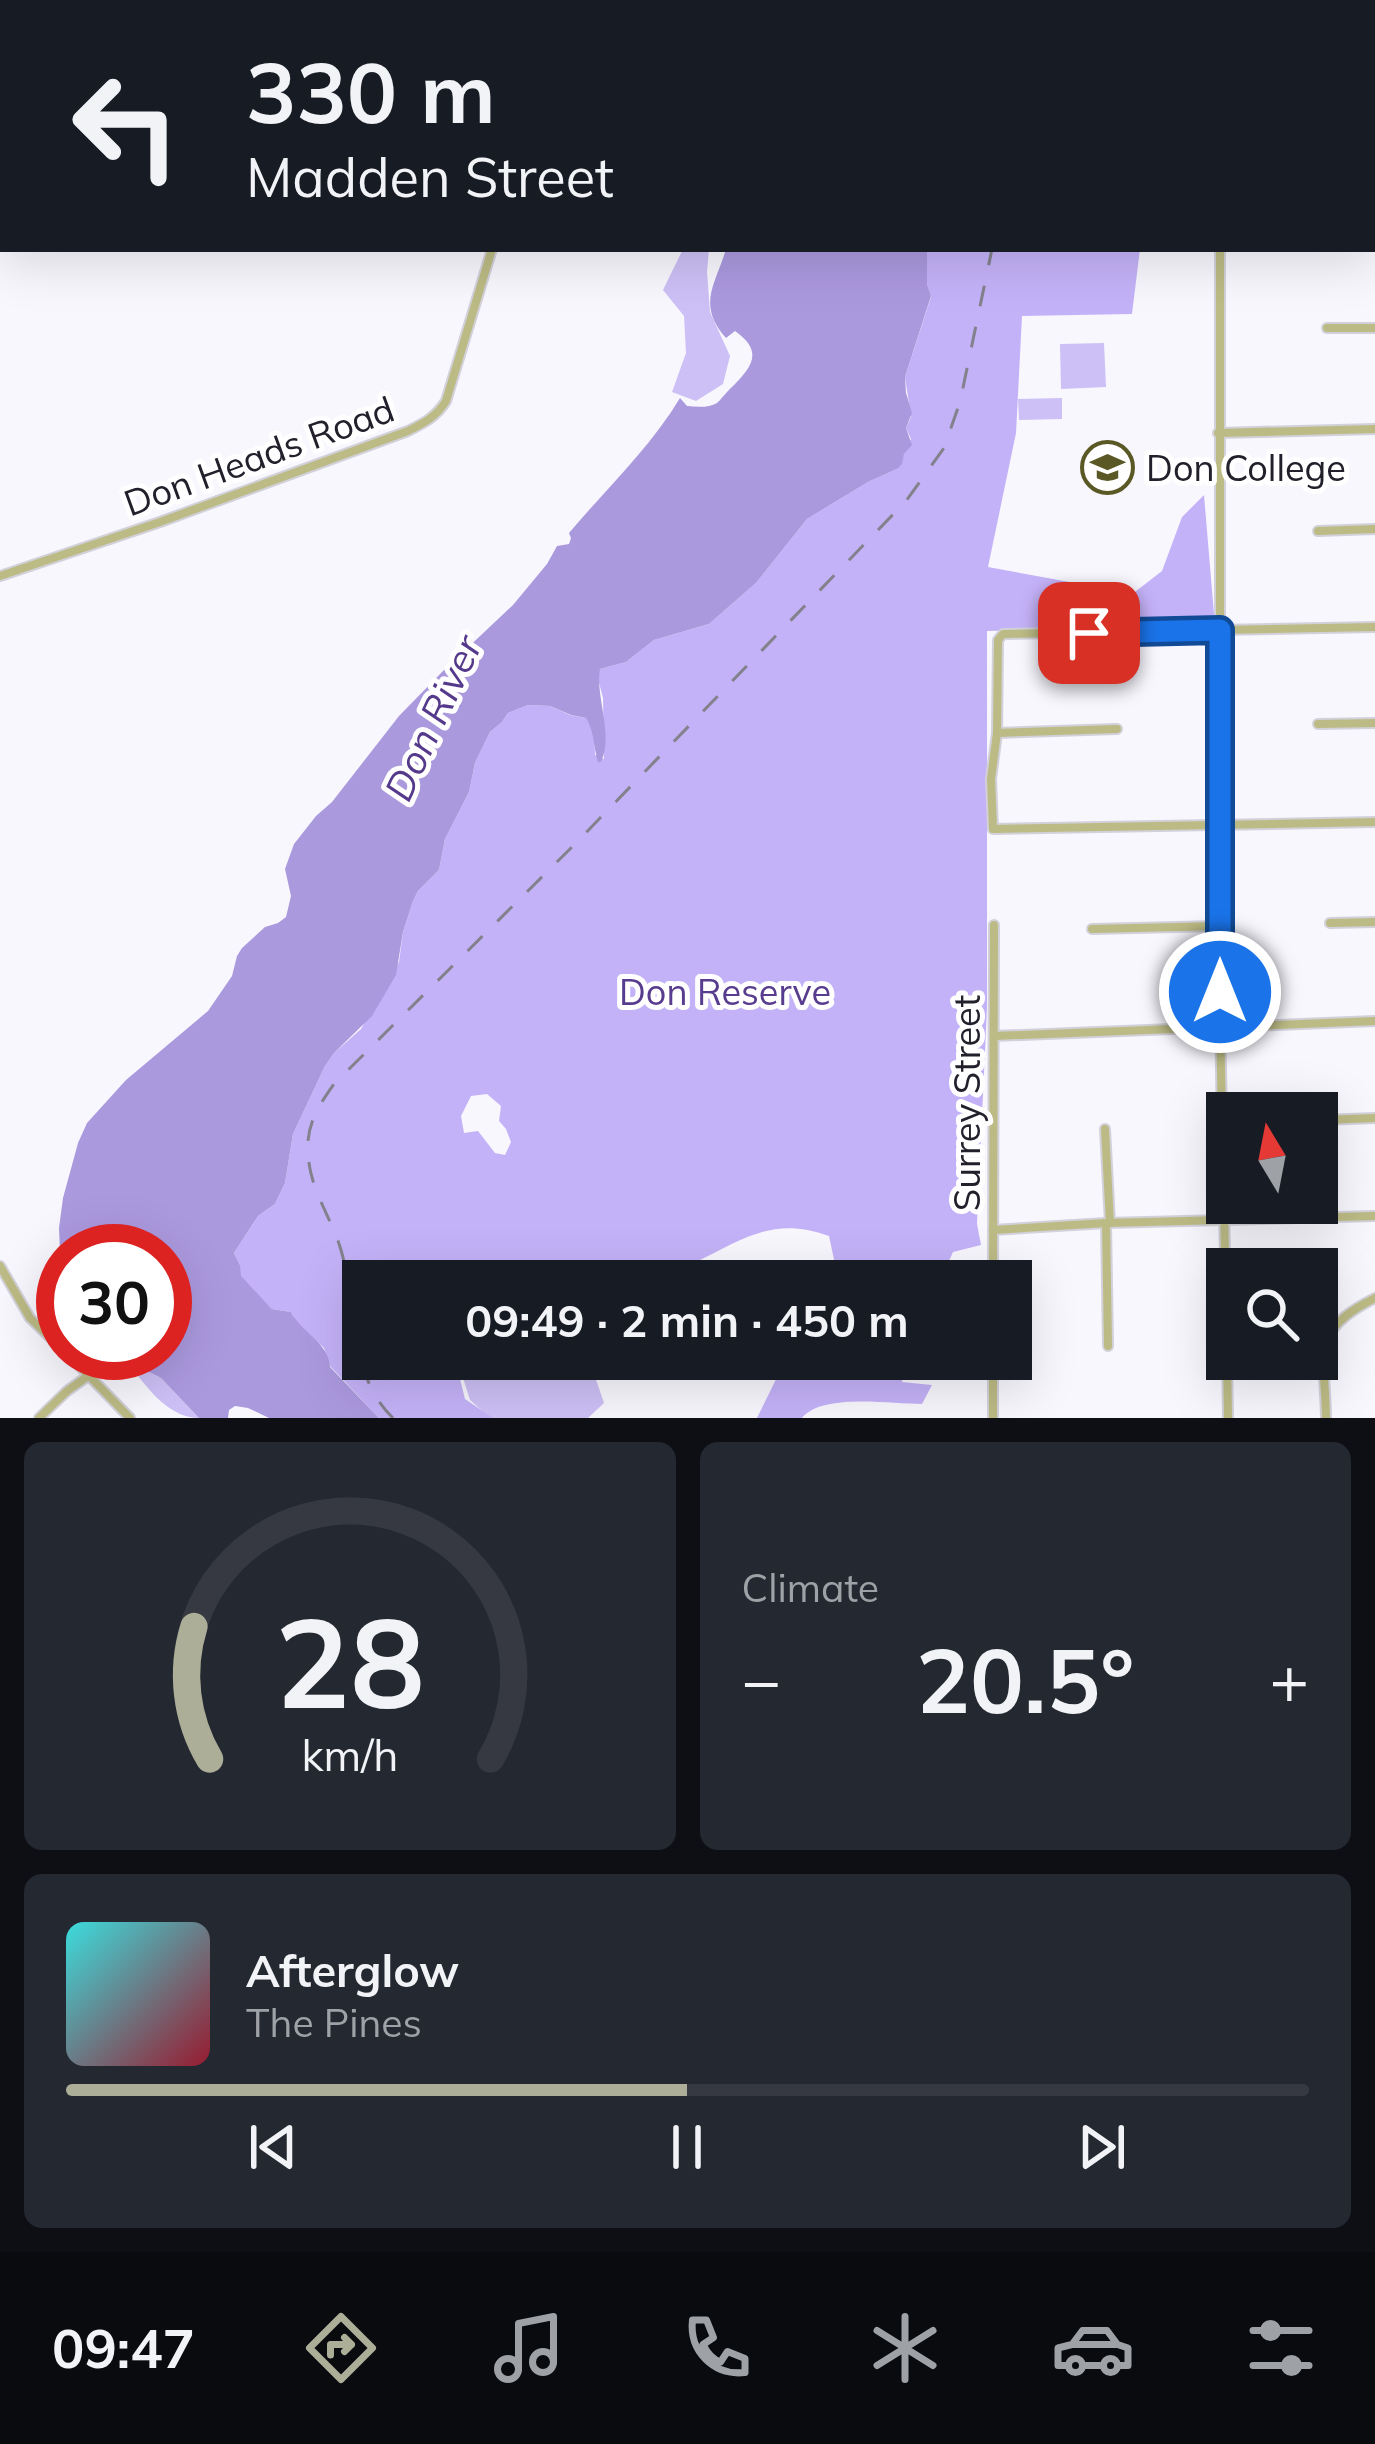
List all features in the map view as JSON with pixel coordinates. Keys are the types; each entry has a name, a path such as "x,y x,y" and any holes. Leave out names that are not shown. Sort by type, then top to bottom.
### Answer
{"street":[{"name":"Don Heads Road","path":"0,576 427,422 446,401 491,252"},
{"path":"1220,252 1222,1092"},
{"path":"1327,328 1375,328"},
{"path":"1218,433 1375,429"},
{"path":"1318,530 1375,529"},
{"path":"1375,627 1003,634 998,640 997,733 991,779 993,830 1375,821"},
{"path":"1318,724 1375,723"},
{"path":"997,733 1117,729"},
{"path":"1330,923 1375,922"},
{"name":"Surrey Street","path":"993,1260 994,925"},
{"path":"1092,929 1220,926"},
{"path":"994,1036 1375,1021"},
{"path":"1338,1119 1375,1118"},
{"path":"1105,1129 1108,1346"},
{"path":"1338,1217 1375,1216"},
{"path":"993,1230 1206,1220"},
{"path":"0,1266 36,1324"},
{"path":"1326,1418 1325,1338 1339,1319 1375,1298"},
{"path":"39,1418 82,1380"},
{"path":"92,1380 130,1418"},
{"path":"993,1380 993,1418"},
{"path":"1227,1380 1228,1418"}],"shaded area":[{"path":"682,252 709,252 710,312 730,356 723,384 696,401 672,392 686,353 684,316 663,290"},
{"path":"1104,343 1106,387 1061,389 1060,344"},
{"path":"1062,398 1062,419 1019,420 1018,399"},
{"path":"141,1380 163,1380 199,1418 175,1411"},
{"path":"464,1380 596,1380 604,1403 588,1418 490,1418 470,1400"}],"green space":[{"name":"Don Reserve","path":"927,252 1140,252 1132,314 1022,316 1016,433 988,567 1075,583 1122,602 1162,571 1182,517 1204,495 1215,626 987,631 987,1008 977,1224 981,1245 953,1252 949,1260 834,1260 829,1236 792,1228 760,1232 700,1260 342,1260 342,1379 330,1366 324,1348 291,1312 272,1309 240,1276 234,1253 258,1216 275,1204 285,1183 293,1134 325,1066 361,1029 399,962 413,901 439,870 445,839 469,792 475,763 490,732 508,713 528,705 550,706 586,718 594,731 595,755 604,759 600,669 626,662 654,640 709,624 756,583 807,519 897,469 911,439 906,428 911,417 905,377 931,297","holes":["487,1094 501,1106 499,1121 511,1142 505,1155 495,1153 478,1131 464,1133 461,1116 471,1096"]},
{"name":"Don Reserve","path":"343,1380 460,1380 465,1399 493,1418 379,1418"},
{"path":"776,1380 902,1380 932,1385 922,1404 840,1403 812,1410 802,1418 757,1418"}],"water":[{"name":"Don River","path":"725,252 927,252 931,296 905,377 912,413 906,428 912,445 897,469 807,519 756,583 709,624 654,640 626,662 600,669 606,740 601,762 586,718 550,706 528,705 508,713 490,732 475,763 469,792 445,839 439,870 413,901 396,975 372,1016 325,1066 293,1134 285,1183 275,1204 258,1216 234,1253 241,1276 272,1309 291,1312 325,1351 330,1367 379,1418 269,1418 235,1406 228,1418 199,1418 163,1380 192,1380 192,1224 60,1224 87,1123 126,1080 208,1011 232,976 242,948 265,927 286,917 291,896 285,869 294,844 399,716 513,605 557,546 569,544 569,533 680,398 687,406 714,405 744,374 752,360 750,346 735,331 726,338 717,326 711,294"}],"railway":[{"path":"393,1418 368,1381 341,1250 312,1178 308,1142 319,1108 334,1084 575,844 906,501 944,448 960,402 991,252"}],"place":[{"name":"Don College","path":"1107,468"}],"route":[{"path":"1089,633 1220,630 1220,992"}]}
